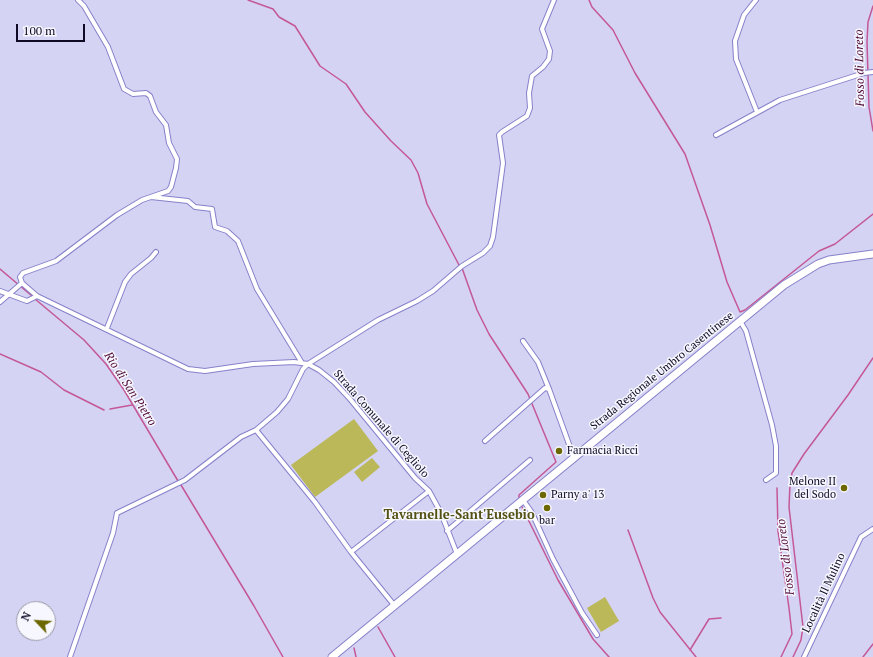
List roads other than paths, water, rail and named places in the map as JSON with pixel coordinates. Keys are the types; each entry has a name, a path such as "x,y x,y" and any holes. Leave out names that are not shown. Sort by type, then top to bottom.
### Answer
{"main road":[{"name":"Strada Regionale Umbro Casentinese","path":"332,657 784,285 818,264 829,260 873,254"}],"street":[{"path":"0,291 27,301 37,296 22,283 20,277 23,273 56,261 117,215 151,197 168,191 171,187 177,159 169,143 166,125 156,112 150,96 146,93 133,94 124,89 108,47 84,6 78,0"},
{"path":"70,657 113,533 118,513 185,480 241,437 256,430 277,412 288,399 308,364 378,320 400,310 428,294 462,266 483,253 490,246 493,237 503,163 500,135 502,132 527,116 530,108 529,88 532,76 543,67 549,59 550,51 542,29 554,0"},
{"path":"756,0 744,15 735,41 736,59 757,112"},
{"path":"716,135 780,100 864,73 872,72"},
{"path":"151,197 188,201 195,207 212,209 215,227 227,231 238,241 257,289 302,363"},
{"path":"107,328 125,282 131,274 151,258 156,252"},
{"path":"0,302 22,283"},
{"name":"Strada Comunale di Cegliolo","path":"37,296 107,328 169,361 194,370 205,372 253,364 302,363 308,364 319,370 334,382 429,491 441,513 457,554"},
{"path":"740,321 746,331 772,425 776,446 776,473 766,480"},
{"path":"523,341 538,362 574,458"},
{"path":"485,441 545,388 549,389"},
{"path":"256,430 315,502 351,552 394,605"},
{"path":"447,531 530,460"},
{"path":"351,552 429,491"},
{"path":"523,500 532,513 582,613 597,635"},
{"name":"Località Il Mulino","path":"804,657 861,537 873,529"}],"waterway":[{"path":"248,0 273,9 279,17 295,26 320,66 346,84 365,112 391,141 411,160 418,173 427,204 459,265"},
{"path":"589,0 592,7 613,30 635,73 685,154 710,225 727,282 740,312 745,310 819,251 835,244 873,214"},
{"name":"Fosso di Loreto","path":"873,6 868,22 867,42 869,107 873,131"},
{"path":"462,268 477,310 489,334 528,394 556,462 519,495 519,500"},
{"name":"Rio di San Pietro","path":"0,269 32,296"},
{"name":"Rio di San Pietro","path":"35,299 84,340 106,364 124,390 178,481"},
{"path":"0,354 41,372 64,390 104,410"},
{"name":"Fosso di Loreto","path":"793,657 801,640 803,627 789,507 792,473 873,358"},
{"path":"110,409 132,405"},
{"name":"Rio di San Pietro","path":"181,485 283,657"},
{"path":"777,488 778,531 792,634 781,657"},
{"path":"521,505 558,580 593,639 609,657"},
{"path":"628,530 653,598 660,612 696,657"},
{"path":"690,650 709,619 721,618"},
{"path":"378,627 395,657"},
{"path":"863,657 873,644"},
{"path":"354,648 356,657"}],"place":[{"name":"Farmacia Ricci","path":"559,451"},
{"name":"Melone II del Sodo","path":"844,488"},
{"name":"Parny a' 13","path":"543,495"},
{"name":"bar","path":"547,508"}],"district":[{"name":"Tavarnelle-Sant'Eusebio","path":"459,515"}]}
